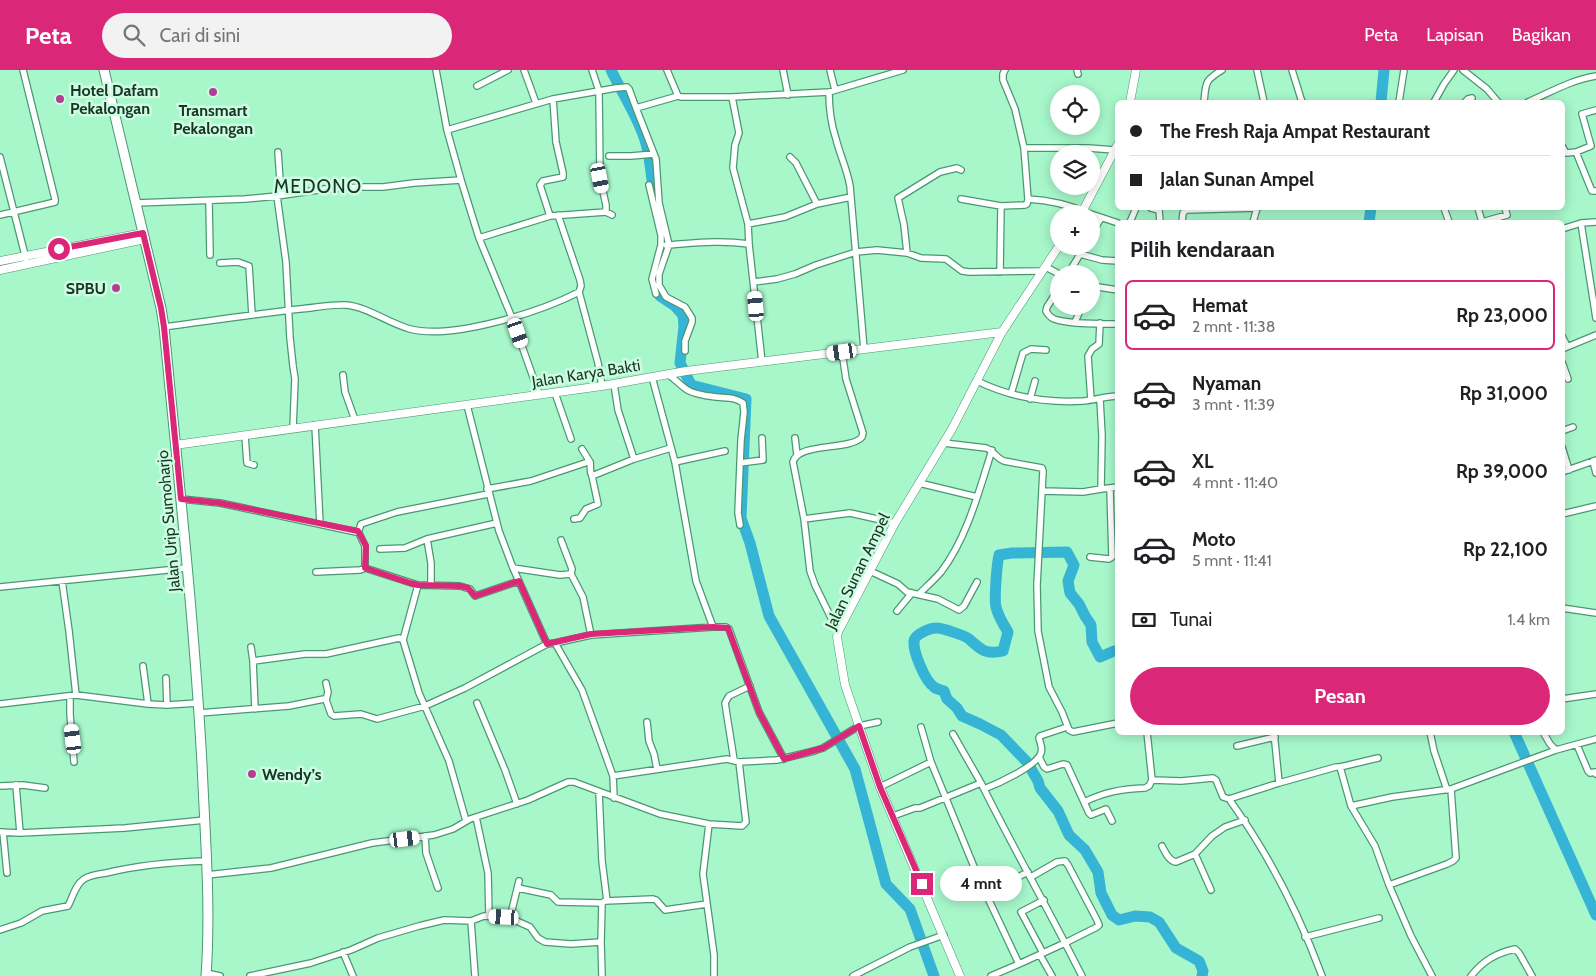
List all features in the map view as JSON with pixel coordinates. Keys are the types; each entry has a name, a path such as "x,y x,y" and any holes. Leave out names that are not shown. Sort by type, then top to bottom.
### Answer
{"main road":[{"name":"Jalan Urip Sumoharjo","path":"104,70 164,327 188,568 199,713 207,874 206,974"}],"street":[{"path":"0,215 55,202 23,70"},
{"path":"436,70 447,130 479,238 512,318 539,394"},
{"path":"477,86 508,70"},
{"path":"524,70 536,103"},
{"path":"479,238 550,216 609,214 600,178 599,91 592,70"},
{"path":"667,70 678,96"},
{"path":"783,70 788,94"},
{"path":"830,70 832,91 831,123 846,168 851,197 864,349"},
{"path":"636,108 678,96 732,96 832,91 883,72 904,70"},
{"path":"962,199 1001,206 1022,206 1027,204 1024,148 1015,109 1003,80 1005,70"},
{"path":"1130,100 1136,70"},
{"path":"1204,100 1207,81 1222,70"},
{"path":"1257,70 1264,100"},
{"path":"1292,70 1301,100"},
{"path":"1399,100 1404,70"},
{"path":"1435,100 1454,70"},
{"path":"1463,70 1487,89 1496,100"},
{"path":"1532,100 1568,84 1596,76"},
{"path":"447,130 536,103 627,87 631,92 657,168 658,203 665,245 655,278 656,294"},
{"path":"732,96 739,130 735,144 733,168 748,224 762,362"},
{"path":"1467,100 1472,98"},
{"path":"550,216 540,185 543,181 563,177 556,142 553,99"},
{"path":"1565,151 1566,153 1576,152 1591,146 1582,114 1596,110"},
{"path":"1024,148 1115,147"},
{"path":"1091,205 1115,149"},
{"path":"278,152 279,196 295,379 293,428"},
{"path":"1576,152 1591,189 1596,191"},
{"path":"609,156 653,154"},
{"path":"0,157 26,261"},
{"path":"790,157 796,163 817,204"},
{"path":"907,253 904,225 898,198 940,172 957,168 961,170"},
{"path":"136,203 210,201 279,196 325,189 383,187 461,180"},
{"path":"649,185 665,245"},
{"path":"748,224 785,217 817,204 851,197"},
{"path":"1028,199 1058,202 1066,205"},
{"path":"210,201 210,255"},
{"path":"1000,272 1001,206"},
{"path":"1182,220 1183,211 1187,210"},
{"path":"1489,220 1507,215 1506,210"},
{"path":"558,215 580,280 579,292 602,386"},
{"path":"1100,221 1102,218 1115,221"},
{"path":"1565,227 1581,223 1596,222"},
{"path":"1581,223 1596,318"},
{"path":"0,270 26,261 144,236"},
{"path":"665,245 710,241 749,244"},
{"path":"754,282 795,274 816,264 856,252 888,250 907,253 921,258 946,259 962,271 969,272 1044,269 1050,271"},
{"name":"Jalan Sunan Ampel","path":"960,976 880,787 845,685 838,644 838,632 895,523 952,429 1002,332 1053,255"},
{"path":"1084,255 1102,260 1115,261"},
{"path":"0,261 26,261"},
{"path":"220,263 238,262 249,267 252,315"},
{"path":"655,278 666,298 685,307 691,314 692,322 685,341 685,351"},
{"path":"1100,287 1115,290"},
{"path":"164,327 290,310 346,305 370,312 408,328 422,331 462,329 512,318 579,292"},
{"path":"1050,302 1047,307 1047,314 1054,319 1115,324"},
{"path":"1075,322 1078,315"},
{"path":"1091,400 1088,356 1092,349 1099,344 1100,323"},
{"name":"Jalan Karya Bakti","path":"176,445 556,393 676,372 1002,332"},
{"path":"1565,347 1596,335"},
{"path":"1011,394 1023,353 1031,349 1046,350"},
{"path":"838,632 814,585 810,571 804,519 793,466 794,458 797,455 815,449 855,442 862,437 863,433 844,371 842,352"},
{"path":"1565,370 1568,379"},
{"path":"667,374 692,392 736,399 743,403 738,513 740,526"},
{"path":"343,375 355,420"},
{"path":"652,377 675,462 696,581 713,627"},
{"path":"977,381 1030,399 1058,402 1115,396"},
{"path":"1030,399 1035,381"},
{"path":"614,384 618,410 634,459"},
{"path":"556,393 571,439"},
{"path":"1100,399 1102,436 1101,489"},
{"path":"466,405 496,523 513,568 547,644"},
{"path":"315,425 320,524"},
{"path":"1565,430 1573,427"},
{"path":"245,436 247,463 254,465"},
{"path":"741,463 763,460 762,438"},
{"path":"794,438 797,455"},
{"path":"944,443 976,446 992,450 999,459 1042,468 1044,471 1038,558 1038,631 1049,687 1069,730 1073,732 1115,723"},
{"path":"592,476 634,459 671,448"},
{"path":"574,519 580,518 586,509 598,504 590,472 590,462 582,449"},
{"path":"897,611 942,571 960,538 977,497 992,450"},
{"path":"675,462 725,451"},
{"path":"1565,457 1569,470"},
{"path":"1565,471 1595,461 1596,473"},
{"path":"358,531 361,524 397,512 532,481 590,462"},
{"path":"919,483 977,497"},
{"path":"1042,491 1082,492 1115,487"},
{"path":"1090,557 1109,559 1112,557 1110,488"},
{"path":"181,499 220,503 358,531"},
{"path":"1565,513 1596,506"},
{"path":"804,519 850,513 895,523"},
{"path":"380,550 405,548 426,539 496,523"},
{"path":"358,531 366,546 365,568"},
{"path":"426,539 431,563 431,585"},
{"path":"561,540 572,569 571,574 583,597 591,634"},
{"path":"0,587 188,568"},
{"path":"316,572 360,570 365,568 418,585 460,586 470,589 475,596 519,581"},
{"path":"513,568 560,575 571,574"},
{"path":"870,571 898,584 907,592 938,599 959,610 964,606 977,582"},
{"path":"62,581 69,631 73,695 70,714 74,762"},
{"path":"418,585 403,640 419,693 449,761 466,821"},
{"path":"1565,608 1596,613"},
{"path":"326,683 328,692 326,700 331,714 334,716 361,714 377,719 425,706 465,688 547,644 591,634 726,627 729,629 764,723 784,759"},
{"path":"253,661 297,655 326,654 399,638 403,640"},
{"path":"555,643 582,690 613,776 614,798"},
{"path":"251,647 256,709"},
{"path":"143,666 148,704"},
{"path":"166,678 167,705"},
{"path":"207,874 271,868 372,843 425,836 453,829 466,821 517,804 568,782 574,782 660,814 709,824 745,825 736,761 724,708 729,696 750,686"},
{"path":"1565,698 1596,694"},
{"path":"0,704 73,695 148,704 198,703"},
{"path":"199,713 289,706 326,700"},
{"path":"477,703 503,763 517,804"},
{"path":"648,722 649,741 657,769"},
{"path":"613,776 727,759 736,761 773,761 784,759 818,750 859,726 878,722"},
{"path":"921,727 931,762 986,893 1019,964"},
{"path":"893,816 1012,776 1039,758 1042,750 1038,738 1040,736 1067,727"},
{"path":"953,734 1044,900 1082,976"},
{"path":"1084,802 1117,790 1149,786 1152,780 1147,735"},
{"path":"1237,746 1275,735 1279,783"},
{"path":"1389,885 1447,864 1456,858 1449,790 1434,751 1431,735"},
{"path":"1545,735 1556,750"},
{"path":"1351,806 1392,797 1449,790 1556,750 1596,739"},
{"path":"1577,744 1588,772 1596,773"},
{"path":"1039,758 1047,770 1063,764 1067,765 1091,815 1106,809 1112,821"},
{"path":"1229,799 1336,767 1378,758"},
{"path":"880,787 931,762"},
{"path":"1340,767 1351,806 1375,846 1411,936 1432,976"},
{"path":"1152,780 1180,781 1213,778 1216,780 1224,796 1229,799 1245,820 1283,885 1322,976"},
{"path":"0,786 23,785 45,788"},
{"path":"16,786 20,833"},
{"path":"600,792 604,902 601,942 602,976"},
{"path":"476,817 488,873 489,916"},
{"path":"7,873 2,832 20,833 135,828 205,820"},
{"path":"1162,846 1173,862 1180,861 1196,854 1217,832 1245,820"},
{"path":"709,824 703,874 714,955 714,976"},
{"path":"425,836 428,860 438,888"},
{"path":"1196,854 1211,890"},
{"path":"986,893 1057,862 1065,861 1097,920 1098,926 992,976"},
{"path":"0,930 21,923 42,911 68,906 78,884 92,876 126,868 163,863 206,862"},
{"path":"510,918 518,885 551,895 558,902 653,899 665,910 707,904"},
{"path":"1044,900 1021,912 1052,976"},
{"path":"250,976 310,963 378,938 444,920 471,921 489,916 510,918 530,927 538,938 545,942 571,944 601,942"},
{"path":"1305,937 1379,918"},
{"path":"471,921 475,976"},
{"path":"853,976 917,944 944,935"},
{"path":"1471,976 1484,962 1515,949 1532,976"},
{"path":"343,952 353,976"},
{"path":"206,974 220,976"}],"waterway":[{"path":"611,70 634,113 645,140 657,209"},
{"path":"1381,100 1384,70"},
{"path":"1369,220 1371,210"},
{"path":"663,232 663,249 655,275 656,287 660,296 675,306 683,315 684,326 680,363 691,385 746,399 741,518 750,543 769,616 855,769 886,884 910,909 934,976"},
{"path":"1115,651 1100,657 1092,642 1091,625 1070,593 1068,581 1074,565 1067,552 999,555 995,603 999,617 1008,632 1003,651 984,651 959,634 937,628 923,632 914,641 923,673 931,684 944,691 947,699 957,708 962,716 1001,735 1027,762 1040,788 1058,811 1069,835 1085,850 1098,872 1101,893 1112,915 1119,920 1135,916 1150,917 1159,922 1176,948 1199,961 1203,971 1202,976"},
{"path":"1515,735 1596,915"}],"place":[{"name":"Transmart Pekalongan","path":"213,92"},
{"name":"Hotel Dafam Pekalongan","path":"60,99"},
{"name":"SPBU","path":"116,288"},
{"name":"Wendy’s","path":"252,774"}],"district":[{"name":"MEDONO","path":"318,186"}],"route":[{"path":"59,249 143,233 164,327 181,499 220,503 355,532 358,531 366,546 365,568 418,585 460,586 470,589 475,596 519,581 547,644 591,634 713,627 728,628 759,712 784,759 823,748 859,726 880,787 922,884"}]}
